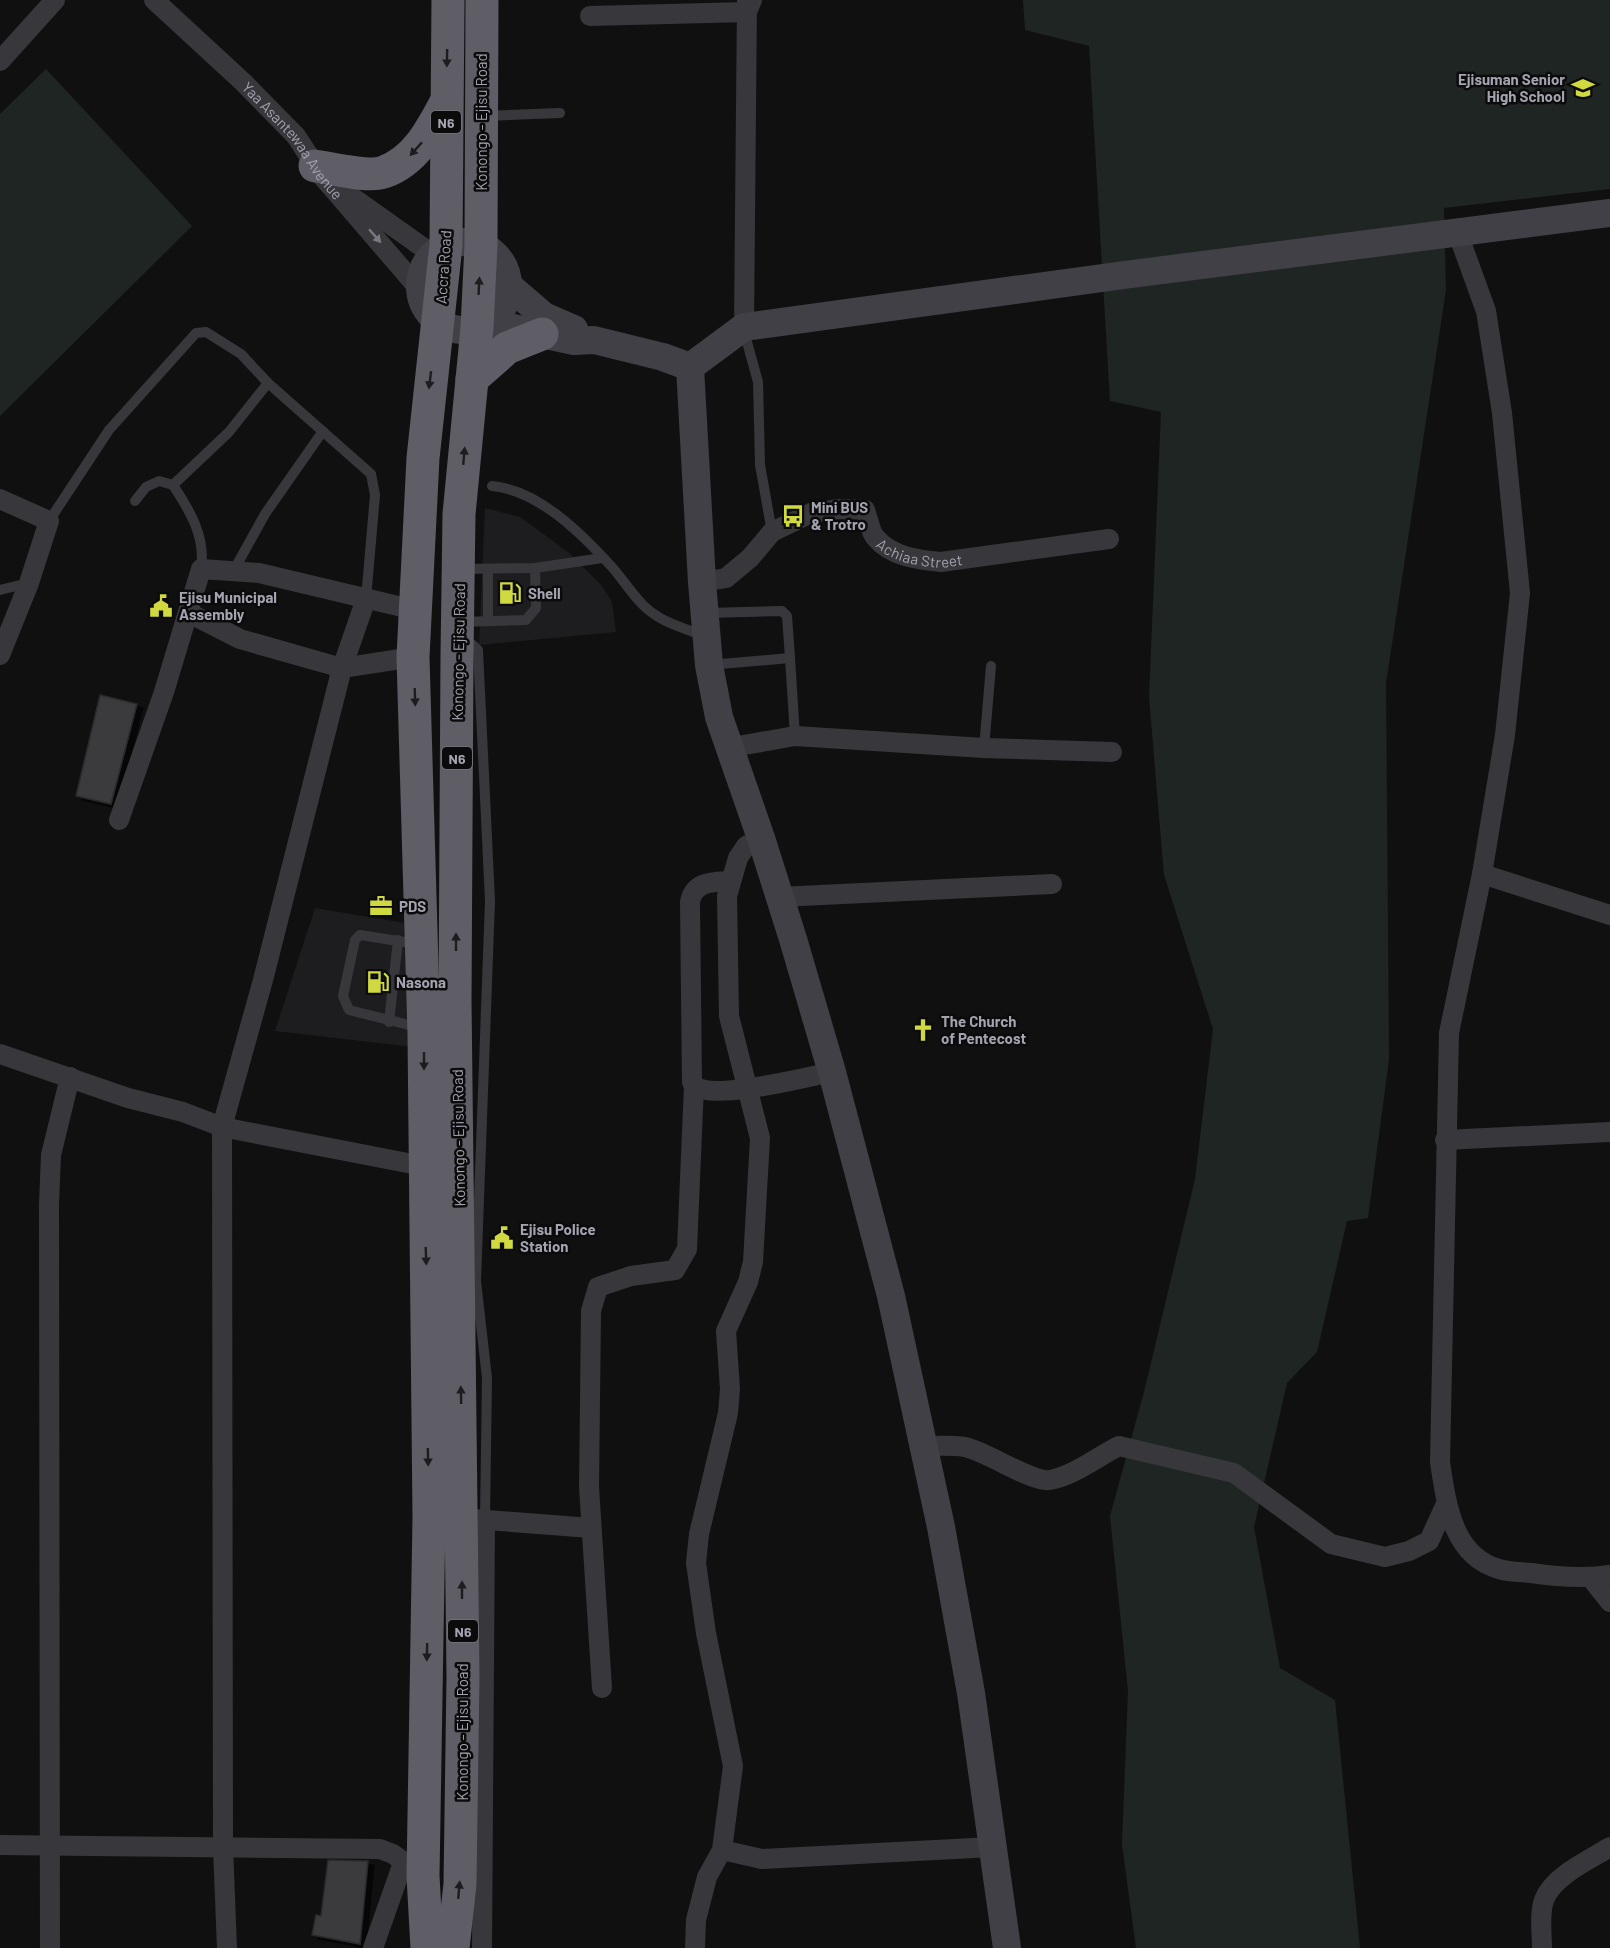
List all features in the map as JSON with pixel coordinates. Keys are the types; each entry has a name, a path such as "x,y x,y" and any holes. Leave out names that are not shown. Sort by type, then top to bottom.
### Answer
{"highway":[{"name":"Accra Road","path":"415,610 426,423 438,322 439,250 447,100 448,0"},
{"name":"Konongo - Ejisu Road","path":"453,1948 461,1844 474,1519 468,1281 455,1001 468,627 474,570 459,514 472,379 481,327 482,0"},
{"path":"318,171 383,173 412,156 428,135 447,100"},
{"path":"472,379 507,348 542,334"},
{"name":"N6","path":"415,610 410,942 424,1029 423,1166 429,1517 413,1869 427,1948"}],"main road":[{"path":"690,368 744,327 1124,275 1610,213"},
{"path":"481,327 502,308 508,285 507,272 501,261 481,244 458,242 439,250 422,271 420,291 425,308 438,322 456,330 481,327 542,334 574,341 594,340"},
{"path":"508,285 544,316 594,340 663,357 690,368"},
{"path":"690,368 709,665 727,747 761,838 832,1072 891,1296 924,1446 971,1693 1007,1948"}],"street":[{"path":"0,61 55,0"},
{"name":"Yaa Asantewaa Avenue","path":"154,0 243,82 296,136 318,171 420,291"},
{"path":"590,16 749,4 744,327"},
{"path":"318,171 439,250"},
{"path":"1458,234 1486,311 1502,413 1520,593 1505,735 1482,874 1449,1033 1440,1462 1446,1504 1458,1535 1476,1558 1498,1569 1600,1577 1610,1602"},
{"path":"0,500 49,521 0,655"},
{"name":"Achiaa Street","path":"702,582 726,578 750,558 772,532 811,513 840,509 865,510 875,537 892,551 914,560 941,561 1108,539"},
{"path":"119,820 189,613 201,569 260,573 415,610"},
{"path":"227,1948 223,1847 222,1127 263,980 342,668 366,599"},
{"path":"189,613 240,639 342,668 413,657"},
{"path":"727,747 795,736 984,748 1112,752"},
{"path":"695,1948 696,1920 706,1877 722,1850 733,1766 706,1633 696,1563 699,1533 728,1413 730,1389 726,1331 748,1282 756,1241 760,1138 729,1016 727,896 738,858 746,846 761,838"},
{"path":"1482,874 1610,915"},
{"path":"602,1688 591,1528 591,1311 598,1287 631,1276 675,1270 687,1249 694,1086 692,892 705,883 730,881"},
{"path":"779,897 1052,884"},
{"path":"0,1054 128,1098 183,1112 222,1127 423,1166"},
{"path":"694,1086 702,1091 747,1089 832,1072"},
{"path":"50,1948 49,1204 51,1155 70,1077"},
{"path":"1445,1140 1610,1132"},
{"path":"924,1446 963,1447 984,1453 1032,1478 1047,1481 1068,1474 1119,1446 1234,1473 1332,1544 1385,1557 1409,1551 1429,1541 1446,1504"},
{"path":"482,1948 474,1519 591,1528"},
{"path":"0,1845 380,1849 393,1854 413,1869 373,1948"},
{"path":"722,1850 762,1858 993,1847"},
{"path":"1542,1948 1541,1916 1545,1899 1560,1880 1610,1847"}],"lane":[{"path":"481,117 560,113"},
{"path":"744,327 758,382 760,465 772,532"},
{"path":"49,521 109,430 196,333 206,332 241,354 267,384 371,474 375,495 366,599"},
{"path":"173,485 229,432 267,384"},
{"path":"234,570 265,514 323,431"},
{"path":"135,501 146,487 159,481 173,485 193,517 203,553 201,569"},
{"path":"492,486 506,487 547,508 602,558 644,606 670,625 707,625 782,611 787,616 795,736"},
{"path":"474,570 535,568 602,558"},
{"path":"468,627 526,620 532,615 536,608 535,568"},
{"path":"0,590 28,583"},
{"path":"709,665 790,658"},
{"path":"984,748 991,666"},
{"path":"389,1022 410,942 360,935 355,940 343,996 349,1010 389,1022 424,1029"}],"shaded area":[{"path":"1023,0 1610,0 1610,189 1444,208 1446,290 1386,683 1389,1059 1368,1218 1347,1221 1317,1352 1287,1383 1254,1527 1280,1668 1335,1700 1360,1948 1136,1948 1122,1844 1128,1691 1110,1516 1144,1392 1195,1179 1213,1029 1164,875 1149,697 1161,412 1110,401 1089,46 1025,30"},
{"path":"46,69 192,226 0,416 0,114"},
{"path":"485,508 520,517 568,552 602,586 612,602 616,632 479,645"},
{"path":"315,908 411,924 413,1047 275,1031"}],"building":[{"path":"100,695 137,704 111,804 76,796"},
{"path":"328,1860 368,1861 360,1944 312,1935 316,1915 321,1916"}],"place":[{"name":"Ejisuman Senior High School","path":"1583,88"},
{"name":"Mini BUS & Trotro","path":"793,516"},
{"name":"Shell","path":"510,593"},
{"name":"Ejisu Municipal Assembly","path":"161,606"},
{"name":"PDS","path":"381,906"},
{"name":"Nasona","path":"378,982"},
{"name":"The Church of Pentecost","path":"923,1030"},
{"name":"Ejisu Police Station","path":"502,1238"}]}
